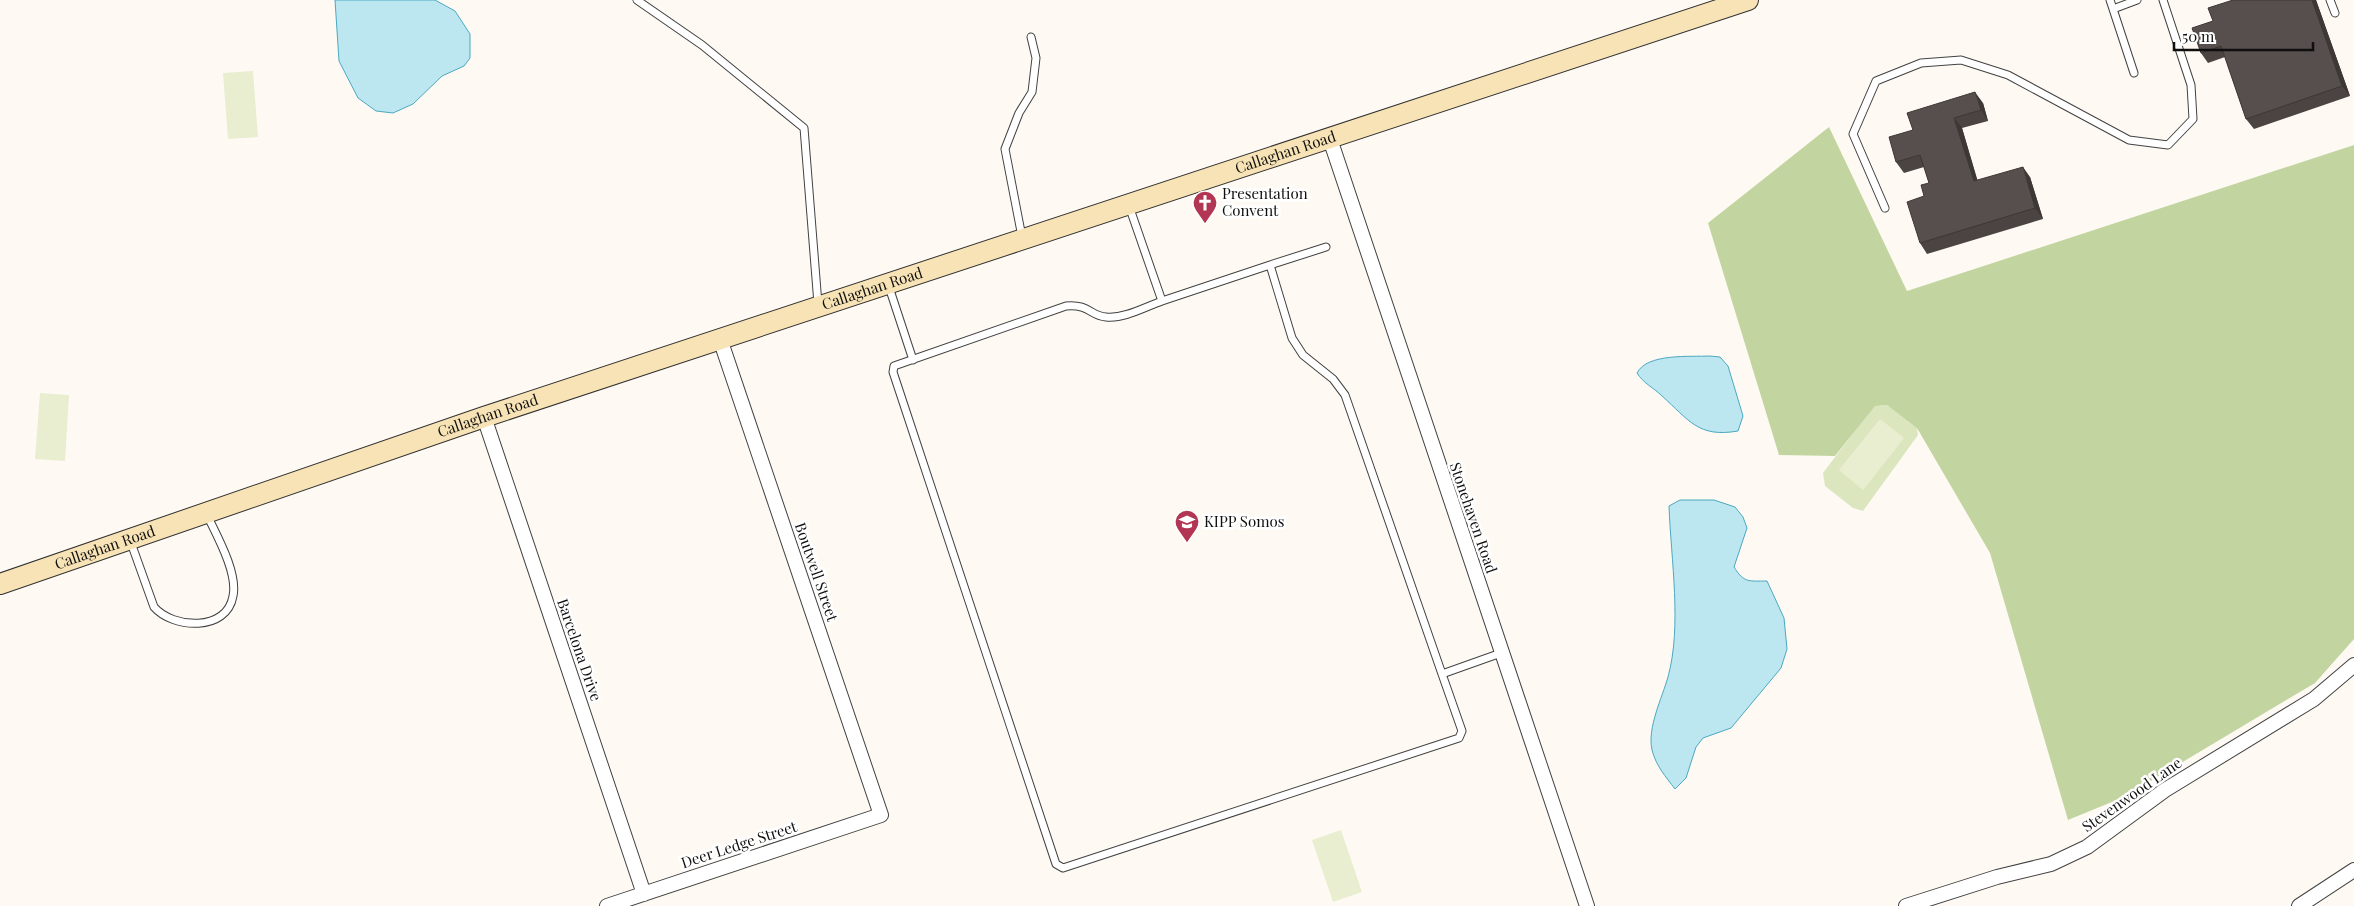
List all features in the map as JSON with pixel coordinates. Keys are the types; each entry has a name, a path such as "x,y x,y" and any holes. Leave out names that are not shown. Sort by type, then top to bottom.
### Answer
{"main road":[{"name":"Callaghan Road","path":"0,584 484,417 1129,206 1748,0"}],"street":[{"name":"Stonehaven Road","path":"1330,139 1587,906"},
{"name":"Boutwell Street","path":"720,339 881,815"},
{"name":"Barcelona Drive","path":"484,417 644,894"},
{"name":"Stevenwood Lane","path":"1906,906 1997,877 2052,864 2087,846 2165,790 2314,699 2354,665"},
{"name":"Deer Ledge Street","path":"607,906 881,815"},
{"path":"2299,906 2354,870"}],"lane":[{"path":"637,0 702,45 804,128 818,307"},
{"path":"2110,0 2134,73"},
{"path":"2113,9 2137,0"},
{"path":"1885,208 1853,134 1876,80 1921,63 1961,60 2008,75 2129,140 2168,145 2193,119 2191,85 2163,0"},
{"path":"2330,0 2335,13"},
{"path":"1023,240 1005,149 1019,113 1032,92 1036,58 1031,37"},
{"path":"1129,206 1162,302"},
{"path":"1270,265 1292,338 1303,355 1333,379 1345,395 1462,732 1459,738 1063,868 1056,864 893,372 894,366 1066,306 1080,305 1105,317 1120,316 1162,302 1270,265 1326,246"},
{"path":"888,284 913,360"},
{"path":"129,540 154,607 162,616 183,623 202,623 215,619 229,609 234,596 226,558 206,513"},
{"path":"1442,674 1501,653"}],"green space":[{"path":"253,71 258,137 228,139 223,73"},
{"path":"1829,127 1907,291 2354,145 2354,639 2315,683 2124,797 2068,820 1990,553 1917,428 1887,405 1875,406 1835,456 1779,455 1708,223"},
{"path":"40,393 69,395 65,461 35,459"},
{"path":"1887,405 1917,427 1918,435 1863,511 1853,508 1825,486 1823,473 1874,406"},
{"path":"1880,419 1904,438 1863,490 1839,470"},
{"path":"1341,830 1362,892 1333,902 1312,840"}],"water":[{"path":"335,0 435,0 455,11 470,34 470,58 464,66 442,76 413,104 393,113 376,111 358,98 339,61"},
{"path":"1720,357 1728,366 1743,416 1738,431 1713,432 1695,425 1645,383 1637,373 1642,367 1659,359"},
{"path":"1680,500 1714,500 1735,507 1743,517 1747,528 1734,567 1747,580 1767,581 1784,618 1787,649 1781,668 1731,728 1703,738 1696,747 1686,778 1675,789 1656,761 1651,741 1653,723 1668,677 1672,657 1675,615 1669,506"}],"building":[{"path":"2233,0 2312,0 2342,86 2246,119 2221,46 2201,53 2192,28 2213,21 2208,8"},
{"path":"1975,92 1981,110 1954,118 1974,181 2023,167 2035,208 1920,243 1907,202 1924,196 1921,185 1929,183 1920,155 1896,162 1889,137 1913,130 1907,113"}],"place":[{"name":"Presentation Convent","path":"1205,224"},
{"name":"KIPP Somos","path":"1187,543"}]}
